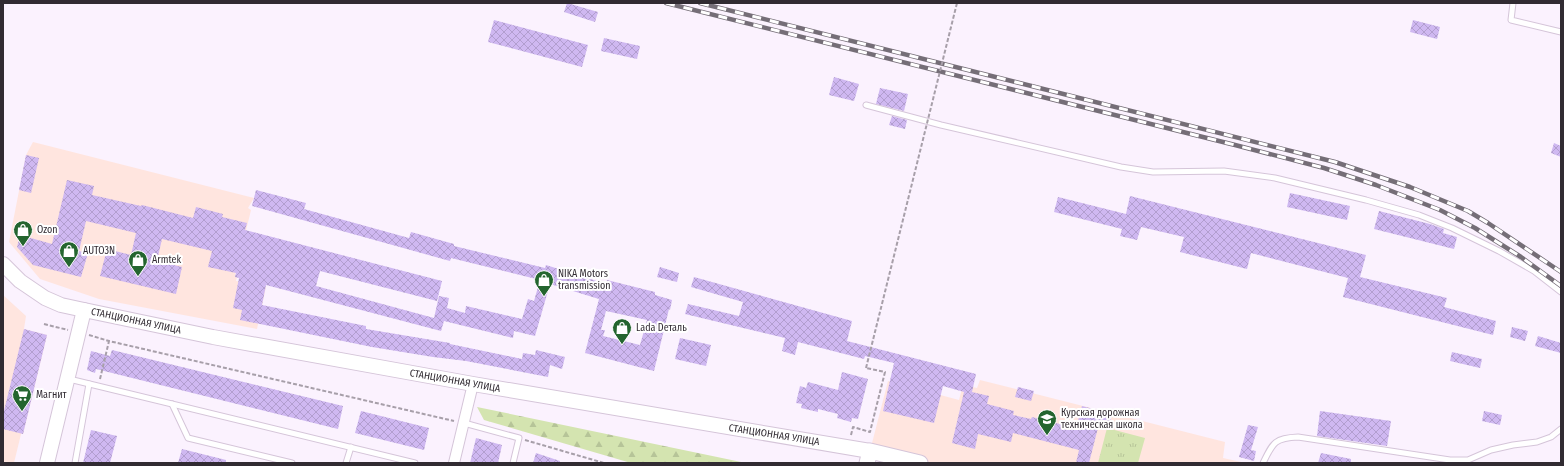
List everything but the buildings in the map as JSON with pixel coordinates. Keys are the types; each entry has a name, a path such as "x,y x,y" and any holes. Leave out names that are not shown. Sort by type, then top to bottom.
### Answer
{"main road":[{"name":"СТАНЦИОННАЯ УЛИЦА","path":"3,264 20,281 45,298 84,310 213,337 868,457 920,463"},
{"path":"47,463 84,310"}],"street":[{"path":"454,463 473,384"}],"lane":[{"path":"1513,3 1511,20 1561,32"},
{"path":"866,105 941,125 1121,167 1153,172 1224,171 1275,178 1366,200 1419,215 1452,228 1534,271 1561,292"},
{"path":"68,379 415,463"},
{"path":"75,463 89,384"},
{"path":"172,404 188,438 292,463"},
{"path":"464,423 519,438 513,463"},
{"path":"1262,463 1271,446 1279,440 1288,438 1298,437 1450,460 1468,460 1498,448 1537,442 1551,437 1561,429"},
{"path":"346,463 351,447"}],"path":[{"path":"870,432 885,372 866,368 957,3"},
{"path":"98,386 110,341 464,423"},
{"path":"519,438 604,463"}],"shaded area":[{"path":"33,142 254,198 248,208 251,210 235,276 237,277 236,281 266,287 257,329 99,299 40,279 9,242 26,155"},
{"path":"3,295 26,316 24,329 47,335 23,434 21,434 14,463 3,463"},
{"path":"980,380 1225,442 1223,458 1246,463 933,463 871,447 888,381 959,400 963,385 977,388"}],"green space":[{"path":"477,407 746,463 631,463 484,420"},
{"path":"1107,428 1145,438 1138,463 1098,463"}],"railway":[{"path":"666,3 1324,168 1376,185 1440,210 1475,228 1521,257 1561,286"},
{"path":"700,3 1335,162 1410,187 1468,211 1561,272"}],"place":[{"name":"Ozon","path":"23,247"},
{"name":"AUTO3N","path":"69,268"},
{"name":"Armtek","path":"138,277"},
{"name":"NIKA Motors transmission","path":"544,297"},
{"name":"Lada Dеталь","path":"622,345"},
{"name":"Магнит","path":"22,412"},
{"name":"Курская дорожная техническая школа","path":"1047,436"}]}
